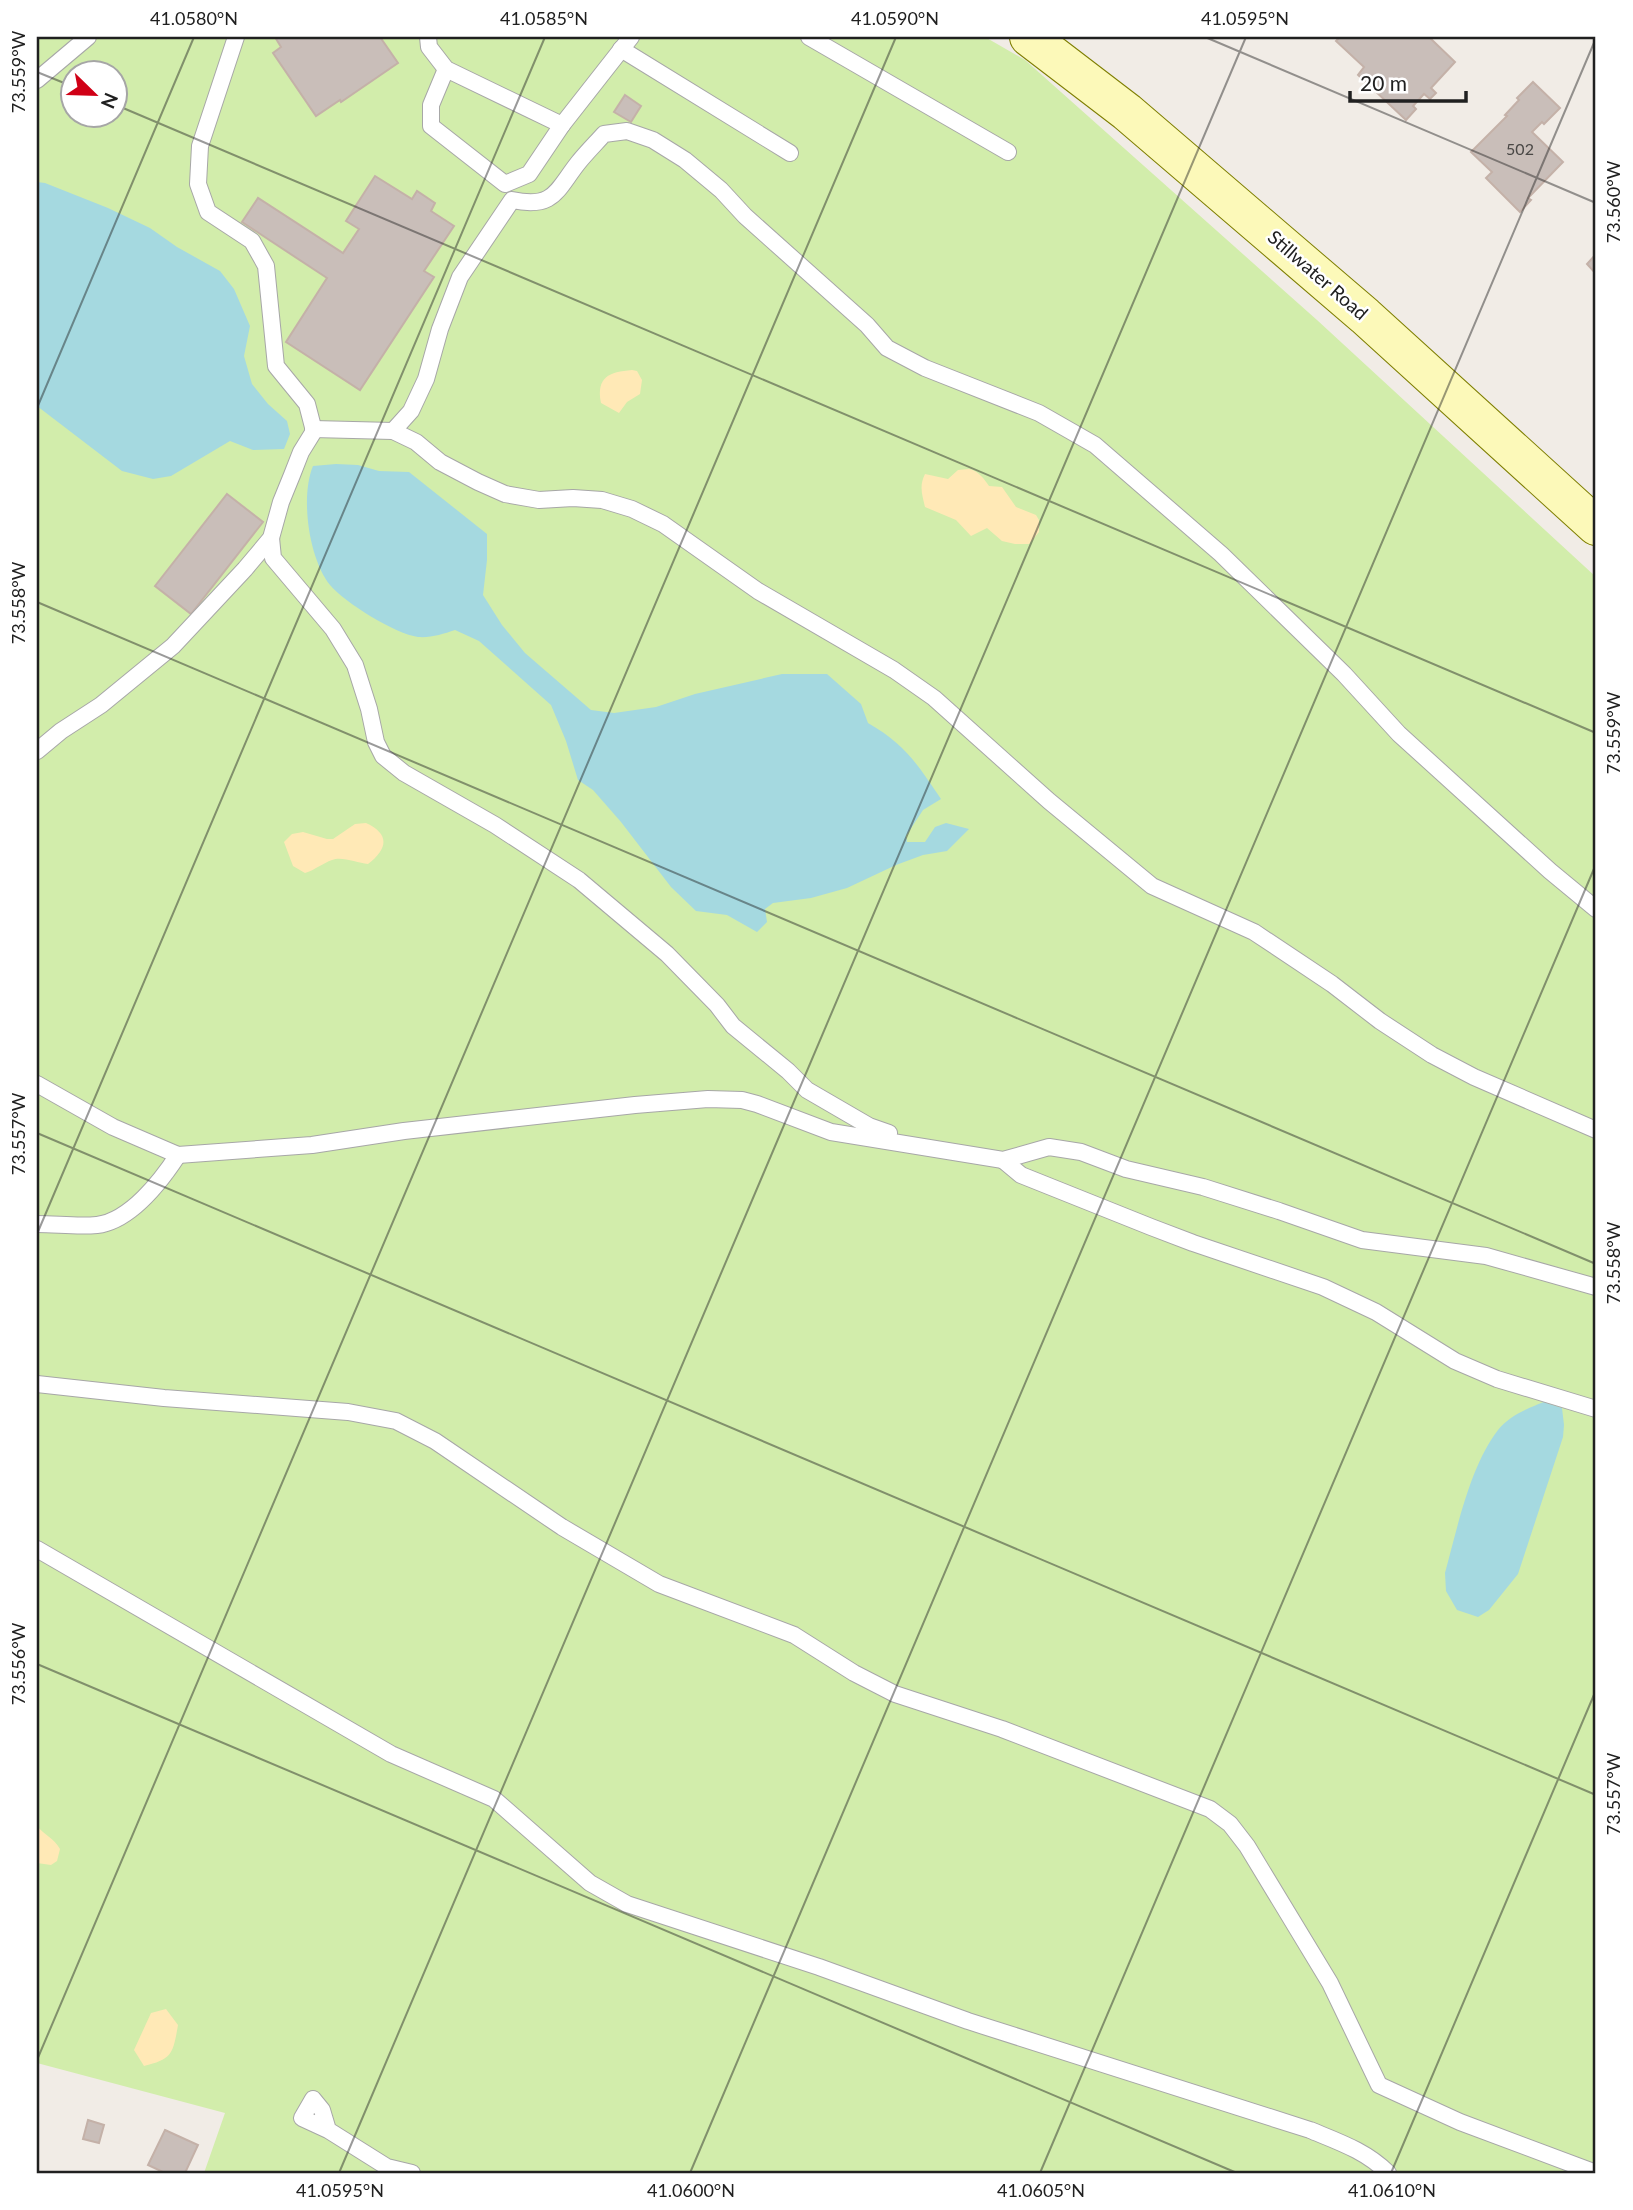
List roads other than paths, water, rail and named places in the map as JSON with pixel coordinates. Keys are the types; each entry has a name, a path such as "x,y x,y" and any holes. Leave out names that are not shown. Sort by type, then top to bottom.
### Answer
{"main road":[{"name":"Stillwater Road","path":"1028,37 1127,112 1366,316 1596,526"}],"lane":[{"path":"37,80 88,37"},
{"path":"236,37 200,146 198,184 208,212 252,242 266,265 276,366 307,404 314,431 281,502 271,538 273,558 333,629 355,666 376,742 383,756 414,779 495,825 579,880 667,954 718,1005 733,1026 807,1090 869,1126 945,1150"},
{"path":"428,37 429,47 446,69 562,125"},
{"path":"809,37 1009,152"},
{"path":"393,431 411,411 426,379 440,329 460,277 509,192 529,174 562,125 626,43 790,153"},
{"path":"446,69 430,105 431,126 509,192 532,204 558,193 578,163 604,134 627,131 653,140 685,160 721,190 744,216 867,325 887,348 925,369 1039,413 1094,445 1221,554 1344,674 1399,734 1550,871 1596,909"},
{"path":"313,429 393,431 416,442 440,462 505,494 539,500 602,500 632,509 663,524 758,591 894,670 934,698 1049,801 1152,886 1254,932 1432,1055 1474,1077 1596,1130"},
{"path":"37,751 61,731 101,705 173,646 271,538"},
{"path":"37,1084 113,1127 178,1155 312,1145 417,1129 635,1105 742,1100 831,1132 1003,1160 1049,1147 1081,1152 1126,1169 1203,1187 1279,1210 1362,1240 1486,1256 1596,1287"},
{"path":"37,1224 98,1225 116,1220 152,1189 178,1155"},
{"path":"1003,1160 1021,1175 1162,1231 1323,1287 1376,1312 1455,1361 1486,1375 1596,1409"},
{"path":"37,1384 164,1398 348,1412 396,1421 435,1441 562,1527 659,1584 794,1635 854,1673 895,1694 1014,1734 1210,1809 1230,1824 1247,1846 1330,1983 1379,2085 1460,2122 1596,2173"},
{"path":"37,1549 391,1754 494,1799 590,1883 627,1904 819,1967 968,2021 1310,2130 1357,2148 1388,2173"},
{"path":"328,2130 390,2170 412,2173"}],"water":[{"path":"37,182 108,208 150,228 220,271 234,289 250,326 244,356 252,384 268,404 287,421 290,434 284,449 253,450 230,441 171,476 153,479 122,471 37,406"},
{"path":"358,465 379,471 409,472 487,534 483,595 502,625 525,653 591,710 614,713 656,707 695,694 782,674 827,674 861,704 868,723 892,739 910,756 941,799 923,810 906,836 907,842 925,842 935,827 946,823 969,829 947,851 923,855 847,888 811,898 773,903 765,909 767,922 757,932 727,915 696,911 671,887 593,790 578,780 551,705 479,641 455,630 428,637 409,635 359,609 330,585 312,544 307,494 313,466"},
{"path":"1544,1402 1562,1408 1563,1437 1518,1574 1489,1610 1478,1617 1457,1610 1446,1591 1445,1573 1472,1479 1488,1445 1502,1425 1519,1413"}]}
